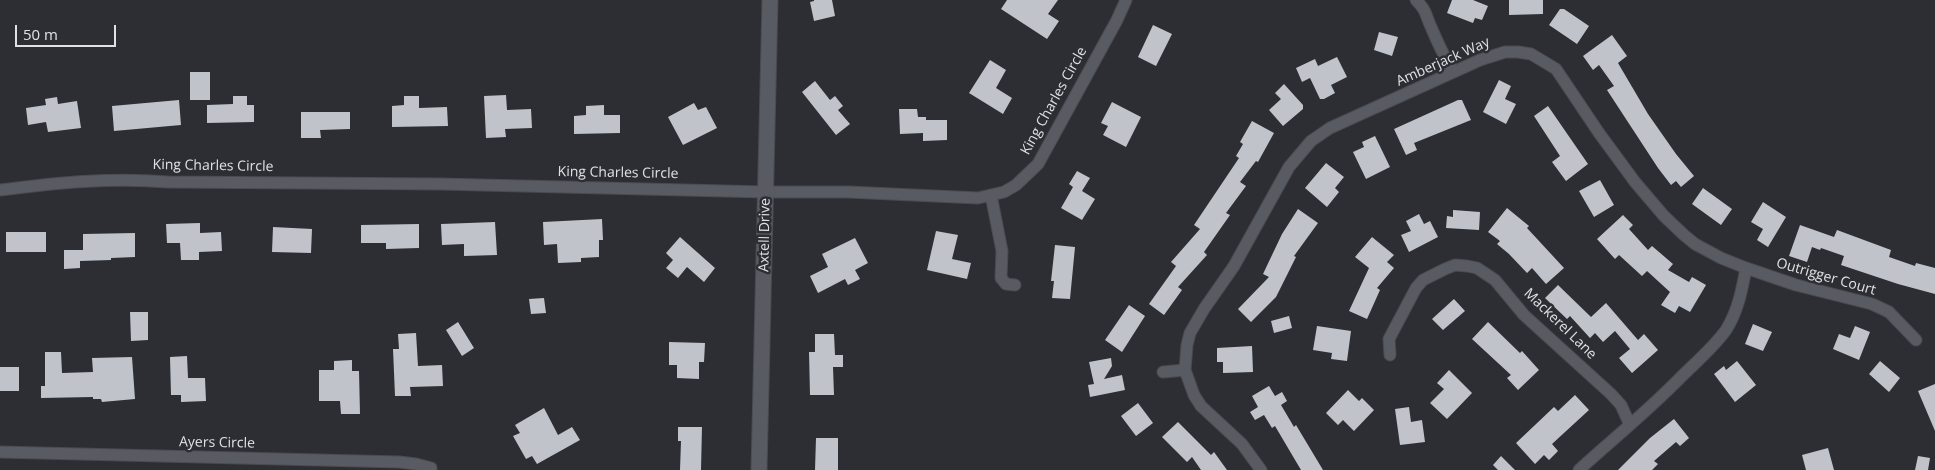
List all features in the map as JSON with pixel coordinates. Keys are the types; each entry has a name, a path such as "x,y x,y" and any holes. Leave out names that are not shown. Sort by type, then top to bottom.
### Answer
{"street":[{"name":"Axtell Drive","path":"759,470 770,0"},
{"name":"King Charles Circle","path":"0,190 80,181 144,180 167,182 440,184 766,192 848,192 978,198 1004,192 1016,185 1038,164 1126,0"},
{"path":"1416,0 1425,9 1442,52 1454,72"},
{"name":"Amberjack Way","path":"1261,470 1242,444 1201,406 1188,383 1185,358 1190,333 1239,258 1289,167 1311,140 1330,128 1480,60 1505,52 1531,54 1556,70 1635,182 1664,216 1695,244 1721,258 1746,268"},
{"path":"991,195 1002,251 1002,278 1006,284 1015,285"},
{"name":"Mackerel Lane","path":"1390,355 1389,339 1404,308 1423,280 1434,273 1455,265 1477,268 1495,280 1524,315 1612,394 1621,405 1630,425"},
{"path":"1579,470 1651,407 1711,349 1726,329 1740,299 1746,268"},
{"name":"Outrigger Court","path":"1746,268 1796,285 1872,304 1889,312 1916,340"},
{"path":"1162,372 1185,370"},
{"name":"Ayers Circle","path":"0,452 399,462 416,464 431,468 431,470"}],"building":[{"path":"814,0 832,0 835,16 814,21 810,2"},
{"path":"1007,0 1058,0 1048,14 1059,21 1047,39 1001,9"},
{"path":"1452,0 1473,0 1488,6 1482,20 1475,18 1473,23 1447,13"},
{"path":"1509,0 1543,0 1543,14 1509,15"},
{"path":"1560,9 1564,9 1589,26 1577,44 1549,25"},
{"path":"1153,25 1172,34 1156,66 1138,57"},
{"path":"1379,32 1398,37 1392,56 1374,50"},
{"path":"1612,35 1627,56 1618,63 1648,114 1694,176 1681,187 1676,181 1671,185 1658,168 1607,90 1614,86 1599,65 1593,70 1583,56"},
{"path":"1337,57 1347,77 1331,85 1335,93 1320,99 1310,78 1302,82 1296,68 1315,59 1318,66"},
{"path":"990,60 1006,70 996,88 1012,98 1003,114 969,93"},
{"path":"190,72 210,72 210,100 190,100"},
{"path":"1499,80 1511,86 1505,99 1516,104 1506,124 1483,112"},
{"path":"815,81 830,100 835,96 843,106 838,110 850,124 836,135 802,92"},
{"path":"1284,84 1303,105 1303,109 1283,126 1269,110 1281,99 1275,93"},
{"path":"506,95 507,110 531,109 532,128 505,129 506,137 486,138 484,96"},
{"path":"233,96 247,96 247,105 254,105 254,122 207,123 207,105 233,104"},
{"path":"404,96 419,96 419,108 447,107 448,126 392,127 392,106 404,105"},
{"path":"57,97 58,104 77,101 81,128 48,132 46,122 28,125 26,108 46,105 45,99"},
{"path":"179,100 181,125 114,131 112,106"},
{"path":"1458,100 1462,100 1471,120 1414,143 1417,150 1406,155 1394,129"},
{"path":"1112,102 1141,117 1126,147 1103,135 1108,126 1101,123"},
{"path":"694,103 698,110 706,107 717,128 683,145 668,117"},
{"path":"604,105 604,115 620,115 620,133 574,134 574,116 586,115 586,106"},
{"path":"1548,106 1588,164 1566,181 1552,162 1560,156 1534,116"},
{"path":"899,109 917,109 918,117 926,117 926,120 947,120 947,140 923,141 923,133 900,134"},
{"path":"301,112 350,112 350,129 320,130 321,138 301,138"},
{"path":"1252,121 1274,133 1258,162 1256,161 1240,182 1246,186 1226,213 1230,215 1204,252 1207,255 1178,287 1182,290 1164,315 1149,304 1176,266 1171,262 1200,229 1194,225 1239,158 1236,156 1243,144 1240,142"},
{"path":"1375,136 1390,167 1366,179 1353,152 1364,147 1362,142"},
{"path":"1326,163 1344,177 1335,188 1339,192 1327,207 1305,188"},
{"path":"1077,171 1090,178 1082,191 1095,199 1082,220 1061,208 1073,187 1069,184"},
{"path":"1600,180 1614,205 1594,217 1579,191"},
{"path":"1703,188 1732,209 1721,225 1692,204"},
{"path":"1763,202 1786,217 1768,247 1757,240 1763,229 1751,222"},
{"path":"1507,208 1529,226 1527,228 1564,268 1546,284 1532,268 1527,273 1497,244 1500,241 1488,232"},
{"path":"1298,209 1318,223 1294,256 1296,257 1276,297 1251,322 1238,309 1269,277 1263,274 1282,234"},
{"path":"1453,210 1480,212 1479,230 1446,228 1447,216 1453,217"},
{"path":"1419,214 1424,224 1430,221 1438,237 1409,252 1401,235 1411,231 1406,221"},
{"path":"1623,215 1633,225 1629,229 1648,250 1652,246 1673,264 1668,270 1689,282 1692,277 1706,285 1690,312 1679,306 1675,313 1661,305 1670,292 1647,271 1642,276 1619,255 1615,259 1597,239"},
{"path":"602,219 603,240 599,240 599,257 581,258 581,262 558,263 557,244 544,245 543,222"},
{"path":"495,222 497,255 464,256 464,244 442,245 441,224"},
{"path":"200,223 200,233 221,232 222,251 199,252 199,260 181,260 180,243 167,243 166,224"},
{"path":"419,224 419,248 386,249 386,243 361,243 361,225"},
{"path":"1800,225 1834,237 1837,230 1891,250 1889,257 1915,266 1916,263 1935,268 1935,294 1841,265 1844,256 1821,248 1820,250 1812,247 1807,262 1789,256"},
{"path":"273,227 312,229 311,253 272,252"},
{"path":"936,231 958,235 952,259 971,263 967,279 927,270"},
{"path":"6,232 46,232 46,252 6,252"},
{"path":"135,233 135,257 80,261 80,268 64,269 64,250 83,250 83,234"},
{"path":"680,237 715,268 704,282 687,267 678,278 666,268 673,260 666,253"},
{"path":"1372,237 1394,255 1387,262 1394,268 1377,288 1380,290 1367,319 1349,311 1369,268 1355,257"},
{"path":"855,238 868,263 855,270 860,279 848,285 845,279 818,293 810,276 828,267 822,254"},
{"path":"1055,245 1075,247 1070,299 1052,298 1054,281 1051,281"},
{"path":"1558,285 1591,317 1606,303 1638,340 1644,334 1658,350 1632,373 1619,358 1630,349 1615,331 1603,342 1595,333 1590,338 1570,316 1567,319 1545,298"},
{"path":"544,298 546,313 531,314 529,299"},
{"path":"1454,299 1465,311 1443,330 1432,319"},
{"path":"1129,305 1145,316 1122,352 1105,340"},
{"path":"130,312 148,312 148,340 131,341"},
{"path":"1289,316 1292,328 1274,333 1271,321"},
{"path":"458,322 474,348 462,356 446,330"},
{"path":"1488,322 1520,353 1522,351 1539,370 1518,390 1507,378 1511,375 1472,339"},
{"path":"1753,324 1772,332 1763,351 1745,344"},
{"path":"1317,326 1351,331 1347,361 1331,359 1332,353 1313,350"},
{"path":"1855,326 1870,332 1859,360 1833,349 1839,334 1850,338"},
{"path":"416,333 418,366 442,365 443,386 410,387 411,396 395,396 393,349 399,349 398,334"},
{"path":"815,334 834,334 835,355 843,355 843,367 833,367 834,395 810,395 809,352 815,352"},
{"path":"669,342 705,343 704,362 699,362 699,379 677,378 677,365 669,365"},
{"path":"1252,346 1253,372 1223,373 1223,362 1217,362 1217,348"},
{"path":"45,352 61,352 62,373 93,372 92,358 132,357 135,399 102,402 101,399 93,399 93,397 41,398 41,386 45,386"},
{"path":"187,356 188,378 205,378 206,401 181,402 181,395 171,395 170,357"},
{"path":"1111,358 1112,366 1104,379 1122,375 1125,390 1090,397 1088,385 1094,384 1089,362"},
{"path":"352,360 352,371 359,371 360,414 341,414 340,401 319,401 319,370 334,370 334,361"},
{"path":"1737,361 1756,385 1735,402 1714,374 1724,366 1726,370"},
{"path":"1880,361 1900,378 1889,392 1869,374"},
{"path":"0,367 19,367 19,391 0,391"},
{"path":"1449,370 1472,393 1447,419 1430,403 1444,389 1437,383"},
{"path":"1935,384 1935,431 1918,391"},
{"path":"1269,386 1275,396 1282,392 1287,401 1281,405 1294,427 1296,425 1323,470 1301,470 1275,426 1272,428 1264,415 1255,420 1250,412 1258,407 1252,396"},
{"path":"1348,390 1359,401 1362,398 1374,410 1354,431 1343,420 1338,425 1326,413"},
{"path":"1575,395 1589,410 1552,444 1558,451 1549,460 1544,455 1535,464 1516,443 1554,407 1558,411"},
{"path":"1138,403 1153,423 1136,436 1121,416"},
{"path":"1409,407 1411,422 1422,420 1425,442 1400,445 1395,409"},
{"path":"544,408 558,435 572,427 580,440 537,464 532,456 526,459 513,436 520,433 515,425"},
{"path":"1674,419 1689,438 1680,446 1676,442 1654,461 1658,464 1652,470 1618,470 1650,438"},
{"path":"1178,422 1211,455 1214,452 1227,470 1201,470 1192,457 1187,462 1162,437"},
{"path":"678,427 702,427 701,470 680,470 681,441 678,441"},
{"path":"816,438 838,438 838,470 815,470"},
{"path":"1828,448 1834,470 1806,470 1802,455"},
{"path":"1501,456 1515,470 1498,470 1493,465"},
{"path":"1918,456 1930,458 1928,470 1915,470"}]}
